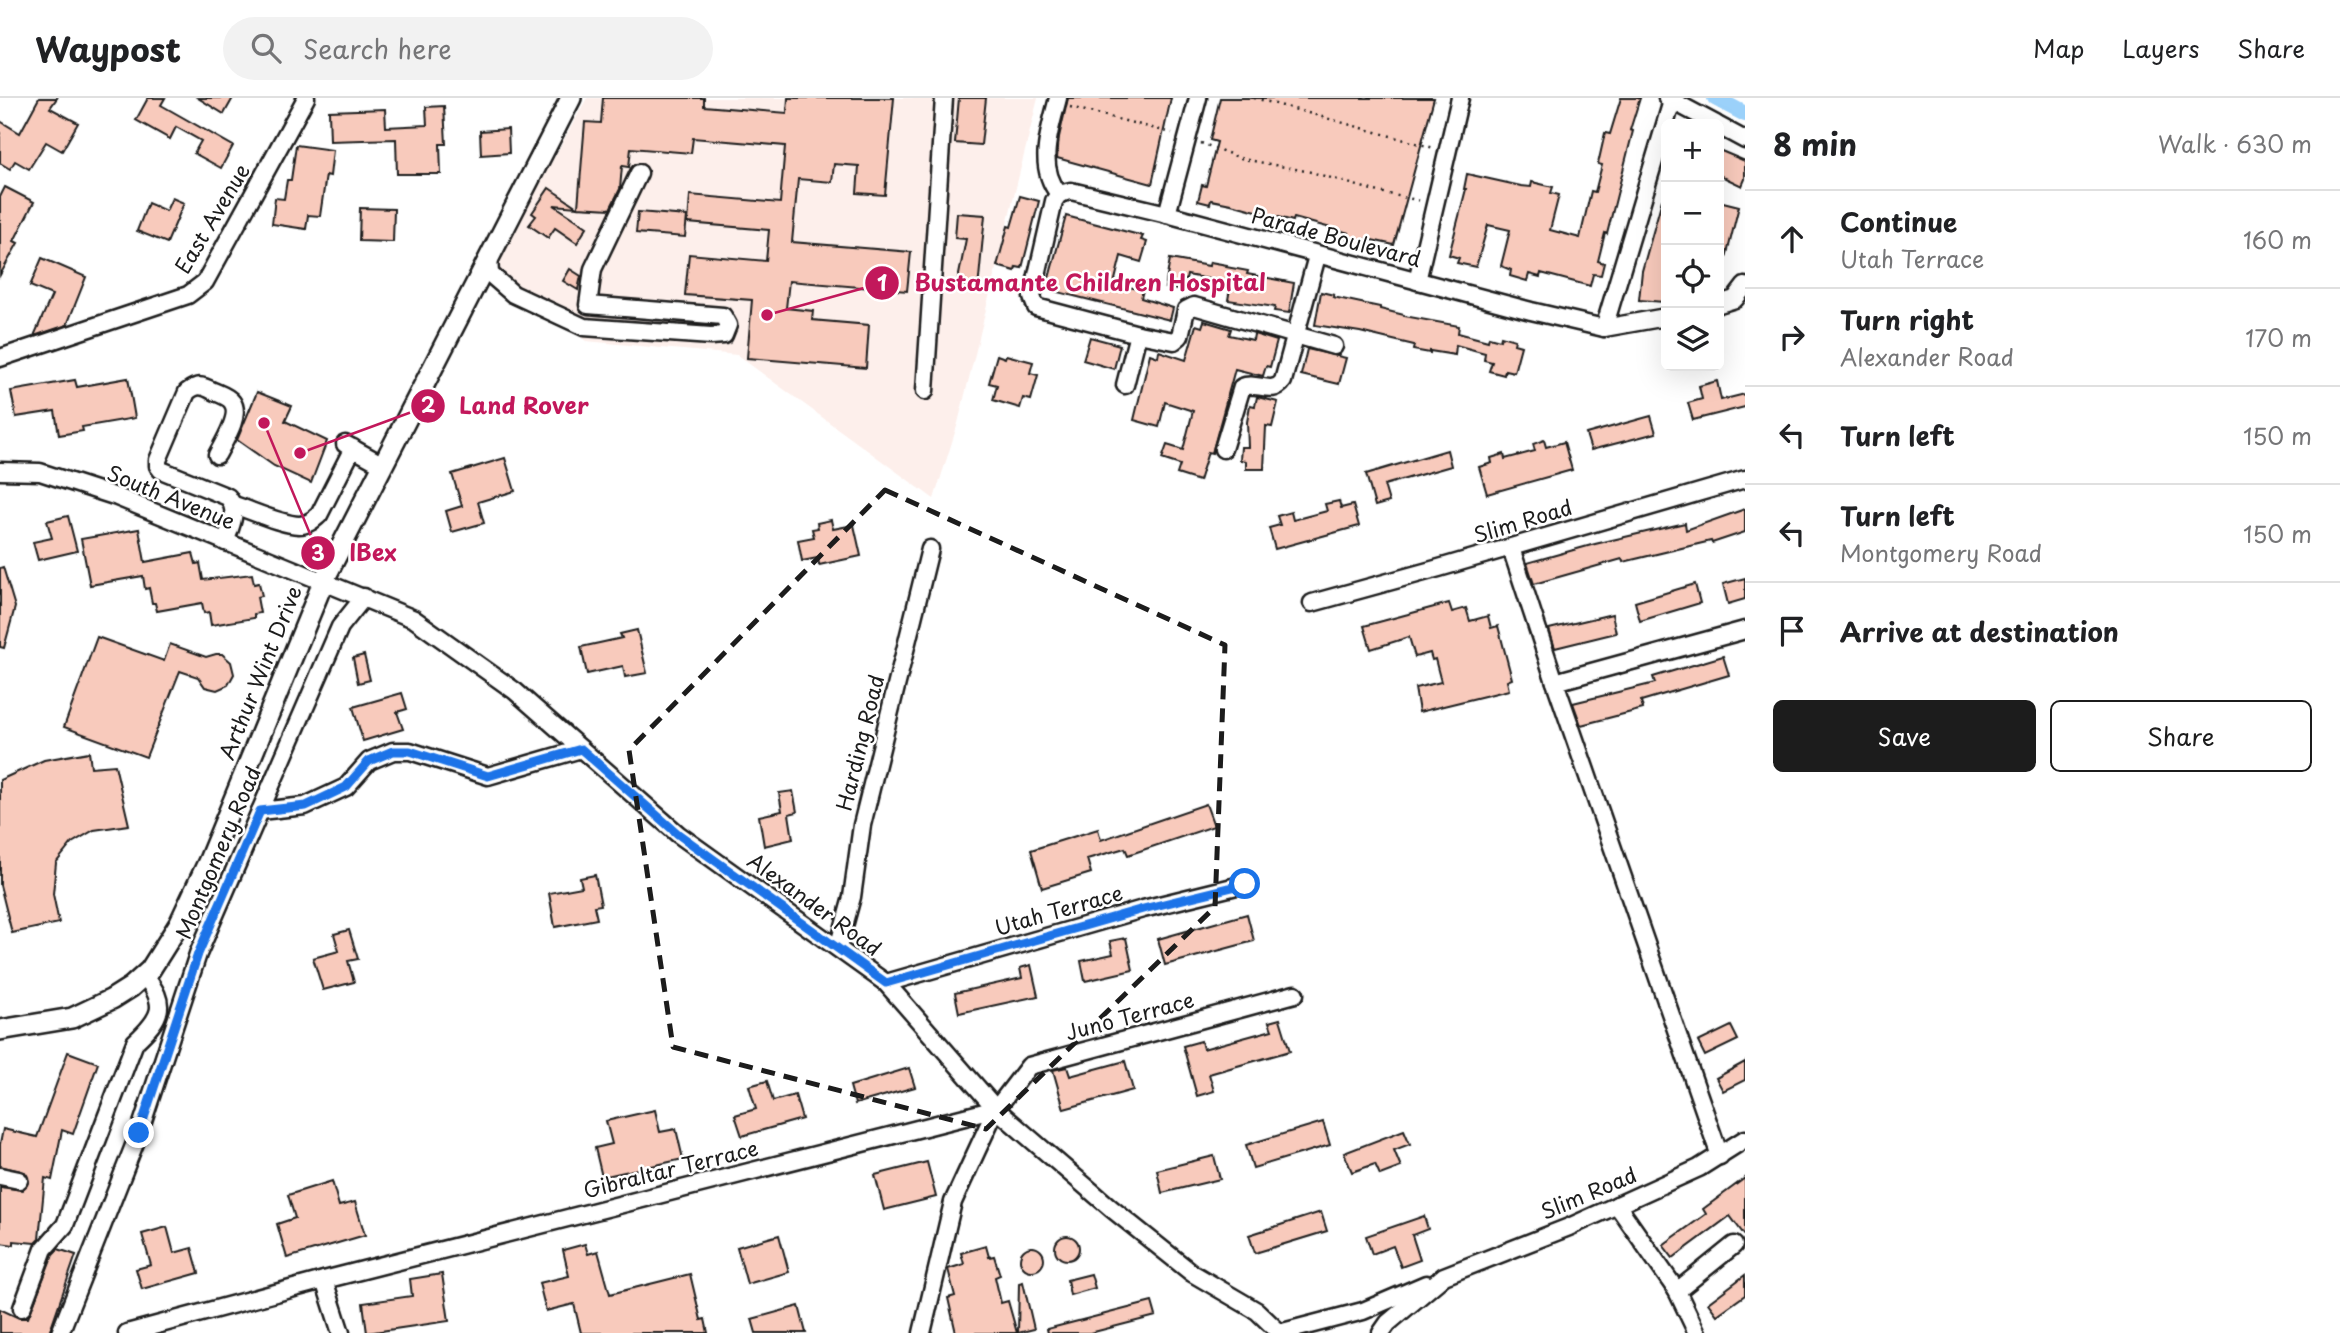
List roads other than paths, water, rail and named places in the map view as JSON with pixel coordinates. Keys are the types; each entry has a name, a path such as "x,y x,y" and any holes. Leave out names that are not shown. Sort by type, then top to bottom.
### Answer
{"main road":[{"name":"Arthur Wint Drive","path":"0,1030 72,1018 111,999 150,970 179,924 209,860 324,580 571,98"}],"street":[{"name":"East Avenue","path":"0,358 197,290 205,282 306,98"},
{"path":"925,391 944,98"},
{"path":"1167,214 1198,98"},
{"path":"1417,281 1460,98"},
{"path":"1661,318 1604,328 1669,99 1706,119"},
{"path":"1057,101 1045,163 1050,183 1059,194 1054,201 1032,297 1034,305 1171,341 1180,335 1186,310 1192,306 1335,346"},
{"path":"1724,129 1745,140"},
{"path":"584,327 593,269 639,173"},
{"name":"Parade Boulevard","path":"1059,194 1071,191 1167,214 1317,256 1604,328"},
{"path":"489,256 490,274 513,293 584,327 711,336 724,335 728,325 723,316 705,313 588,305"},
{"path":"1223,449 1240,390 1247,385 1279,387 1283,381 1317,256"},
{"path":"1724,302 1735,299 1745,286"},
{"path":"1125,385 1138,334"},
{"path":"217,455 235,416 235,406 231,400 203,386 193,387 187,392 158,460 158,466 161,470 228,497 234,505 290,523 309,523 319,515 349,446 383,465"},
{"name":"South Avenue","path":"0,471 40,472 117,497 324,580"},
{"name":"Slim Road","path":"1312,603 1745,479"},
{"path":"225,542 234,516 234,505"},
{"path":"1511,548 1720,1156"},
{"name":"Harding Road","path":"838,948 852,897 862,825 930,549"},
{"name":"Alexander Road","path":"324,580 414,618 515,691 678,834 886,983 996,1109 1112,1209 1192,1273 1257,1311 1280,1333"},
{"name":"Montgomery Road","path":"60,1333 139,1133 198,954 340,627 364,597"},
{"path":"1555,682 1745,630"},
{"path":"260,811 306,806 346,787 369,761 393,751 410,751 488,776 581,749"},
{"name":"Utah Terrace","path":"886,983 1143,909 1245,884"},
{"path":"22,1308 44,1249 65,1225 135,1042 149,1029 158,1014 160,1001 157,991 144,975"},
{"name":"Juno Terrace","path":"996,1109 1029,1066 1295,994"},
{"path":"922,1333 953,1202 996,1109"},
{"name":"Gibraltar Terrace","path":"127,1333 324,1279 996,1109"},
{"name":"Slim Road","path":"1280,1333 1363,1311 1617,1205 1699,1168 1745,1139"},
{"path":"0,1176 19,1180"},
{"path":"1617,1205 1677,1291 1697,1333"},
{"path":"1677,1291 1734,1245"},
{"name":"Slim Road","path":"1381,1333 1388,1322 1444,1276"},
{"path":"324,1279 341,1333"}],"waterway":[{"path":"1715,98 1745,114"}],"place":[{"name":"Bustamante Children Hospital","path":"767,315"},
{"name":"IBex","path":"264,423"},
{"name":"Land Rover","path":"300,453"}]}
